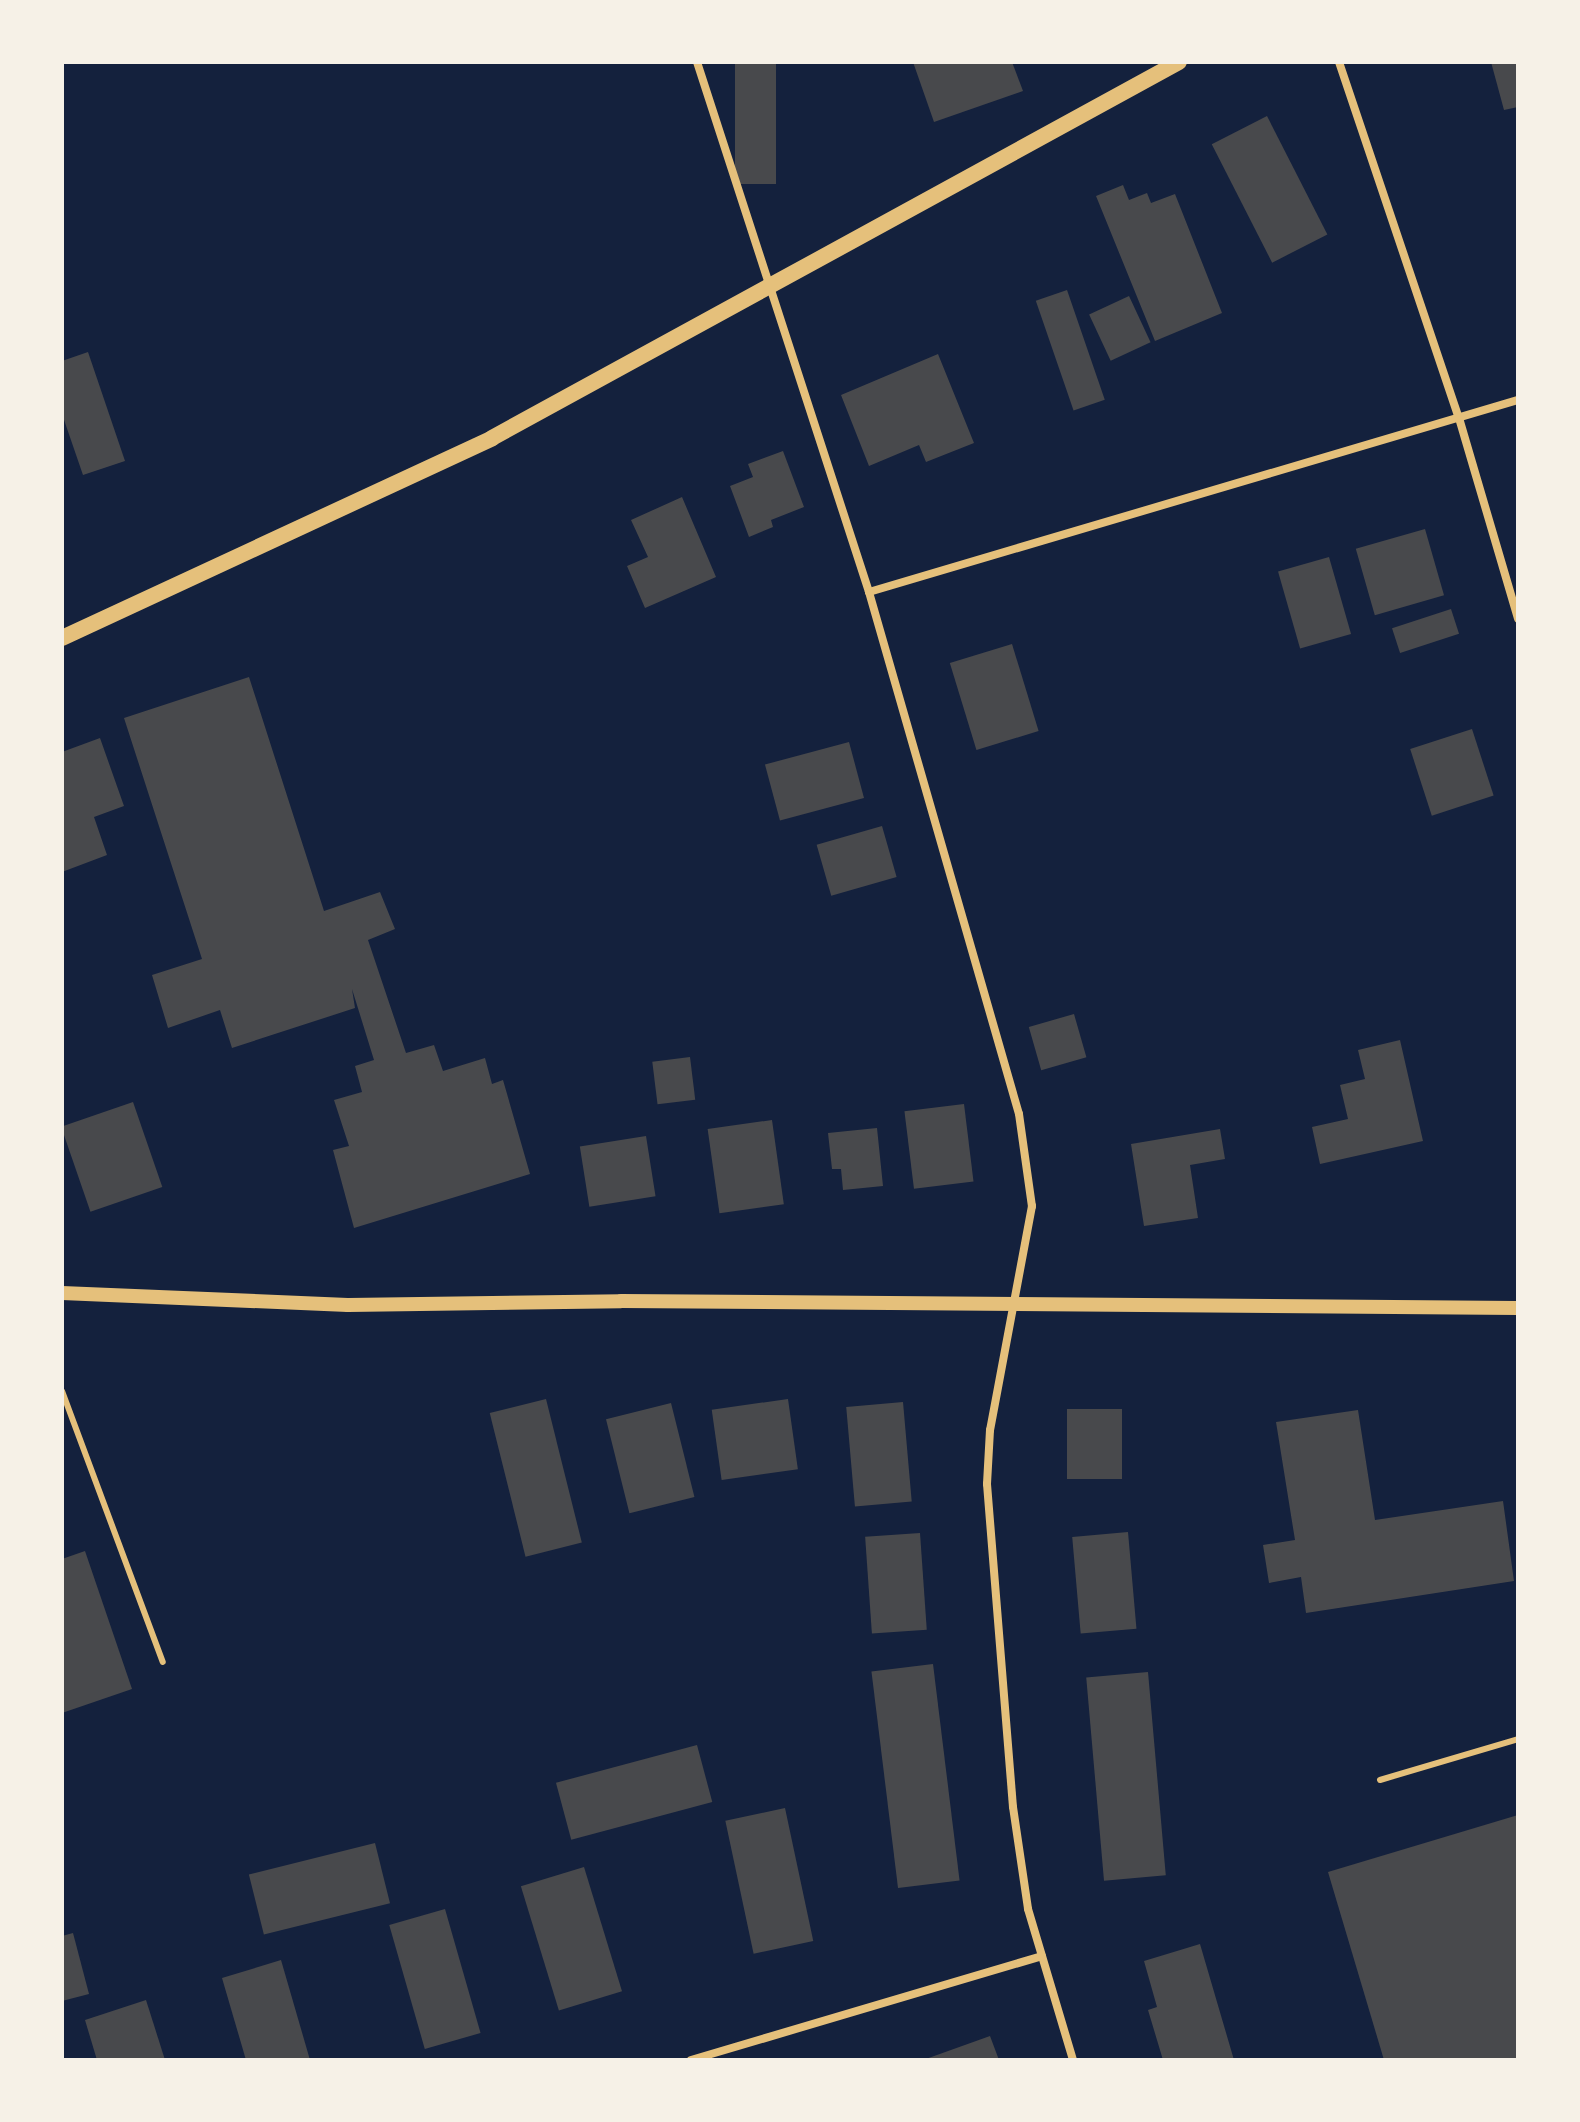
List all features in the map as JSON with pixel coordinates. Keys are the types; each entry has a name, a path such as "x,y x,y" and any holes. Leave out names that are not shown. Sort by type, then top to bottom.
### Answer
{"main road":[{"path":"62,638 492,438 772,288 1179,62"}],"street":[{"path":"697,62 869,592 1019,1114 1032,1206 990,1430 987,1484 1013,1807 1028,1909 1073,2060"},
{"path":"1339,62 1459,418 1518,618"},
{"path":"869,592 1518,400"},
{"path":"62,1293 348,1305 1014,1304 1518,1308"},
{"path":"691,2060 1042,1956"}],"lane":[{"path":"62,1391 163,1662"},
{"path":"1380,1780 1518,1739"}],"building":[{"path":"735,62 776,62 776,184 735,184"},
{"path":"913,62 1012,62 1023,91 934,122"},
{"path":"1491,62 1518,62 1518,107 1504,110"},
{"path":"1267,116 1327,235 1272,263 1212,144"},
{"path":"1123,185 1129,200 1147,193 1151,203 1175,194 1222,313 1155,341 1096,196"},
{"path":"1067,290 1105,400 1074,410 1036,301"},
{"path":"1129,296 1151,342 1111,361 1089,315"},
{"path":"88,352 125,461 83,475 62,414 62,361"},
{"path":"938,354 974,443 926,462 919,445 869,466 841,395"},
{"path":"783,451 804,507 771,520 773,527 749,537 730,486 753,477 748,464"},
{"path":"682,497 716,577 645,608 627,566 648,557 631,520"},
{"path":"1425,529 1444,595 1375,615 1356,549"},
{"path":"1329,557 1351,634 1300,649 1278,572"},
{"path":"1451,609 1459,634 1400,653 1392,628"},
{"path":"1012,644 1039,731 976,750 950,663"},
{"path":"249,677 324,911 380,892 395,929 368,940 406,1053 434,1045 443,1071 485,1058 492,1084 503,1080 530,1174 354,1228 333,1150 349,1146 334,1100 362,1092 355,1066 374,1060 352,989 355,1008 232,1048 220,1010 168,1028 152,975 202,959 124,718"},
{"path":"1472,729 1494,796 1432,816 1410,749"},
{"path":"100,738 124,806 94,817 107,855 62,872 62,752"},
{"path":"849,742 864,798 780,821 765,765"},
{"path":"882,826 897,877 831,896 817,845"},
{"path":"1074,1014 1086,1057 1041,1070 1029,1027"},
{"path":"1400,1040 1423,1141 1320,1164 1312,1127 1348,1119 1340,1085 1365,1079 1358,1050"},
{"path":"690,1057 695,1100 658,1104 652,1062"},
{"path":"133,1102 162,1187 90,1212 62,1126"},
{"path":"964,1104 974,1181 914,1189 904,1111"},
{"path":"772,1120 784,1204 719,1213 708,1129"},
{"path":"877,1128 883,1186 843,1190 841,1169 832,1169 828,1133"},
{"path":"1220,1129 1225,1159 1190,1165 1198,1218 1144,1226 1131,1144"},
{"path":"646,1136 656,1196 589,1207 580,1146"},
{"path":"546,1399 582,1543 526,1557 490,1413"},
{"path":"788,1399 798,1469 722,1480 712,1410"},
{"path":"903,1402 912,1502 855,1507 846,1407"},
{"path":"671,1403 694,1497 629,1513 606,1419"},
{"path":"1067,1409 1122,1409 1122,1479 1067,1479"},
{"path":"1358,1410 1375,1520 1503,1501 1514,1581 1306,1613 1301,1577 1269,1583 1263,1545 1295,1540 1276,1422"},
{"path":"1128,1532 1136,1629 1081,1634 1072,1537"},
{"path":"920,1533 927,1630 872,1634 865,1537"},
{"path":"85,1551 132,1689 62,1713 62,1559"},
{"path":"933,1664 960,1880 898,1888 871,1672"},
{"path":"1148,1672 1166,1875 1104,1881 1086,1677"},
{"path":"697,1745 712,1802 571,1840 556,1783"},
{"path":"785,1808 813,1941 754,1954 725,1821"},
{"path":"1518,1815 1518,2060 1384,2060 1328,1872"},
{"path":"375,1843 390,1903 264,1935 249,1874"},
{"path":"584,1867 622,1991 559,2011 521,1886"},
{"path":"445,1909 481,2033 425,2049 389,1925"},
{"path":"73,1933 89,1994 62,2001 62,1936"},
{"path":"1200,1944 1234,2060 1163,2060 1148,2010 1157,2007 1144,1961"},
{"path":"281,1960 310,2060 246,2060 222,1978"},
{"path":"146,2000 165,2060 97,2060 85,2020"},
{"path":"990,2036 999,2060 923,2060"}]}
